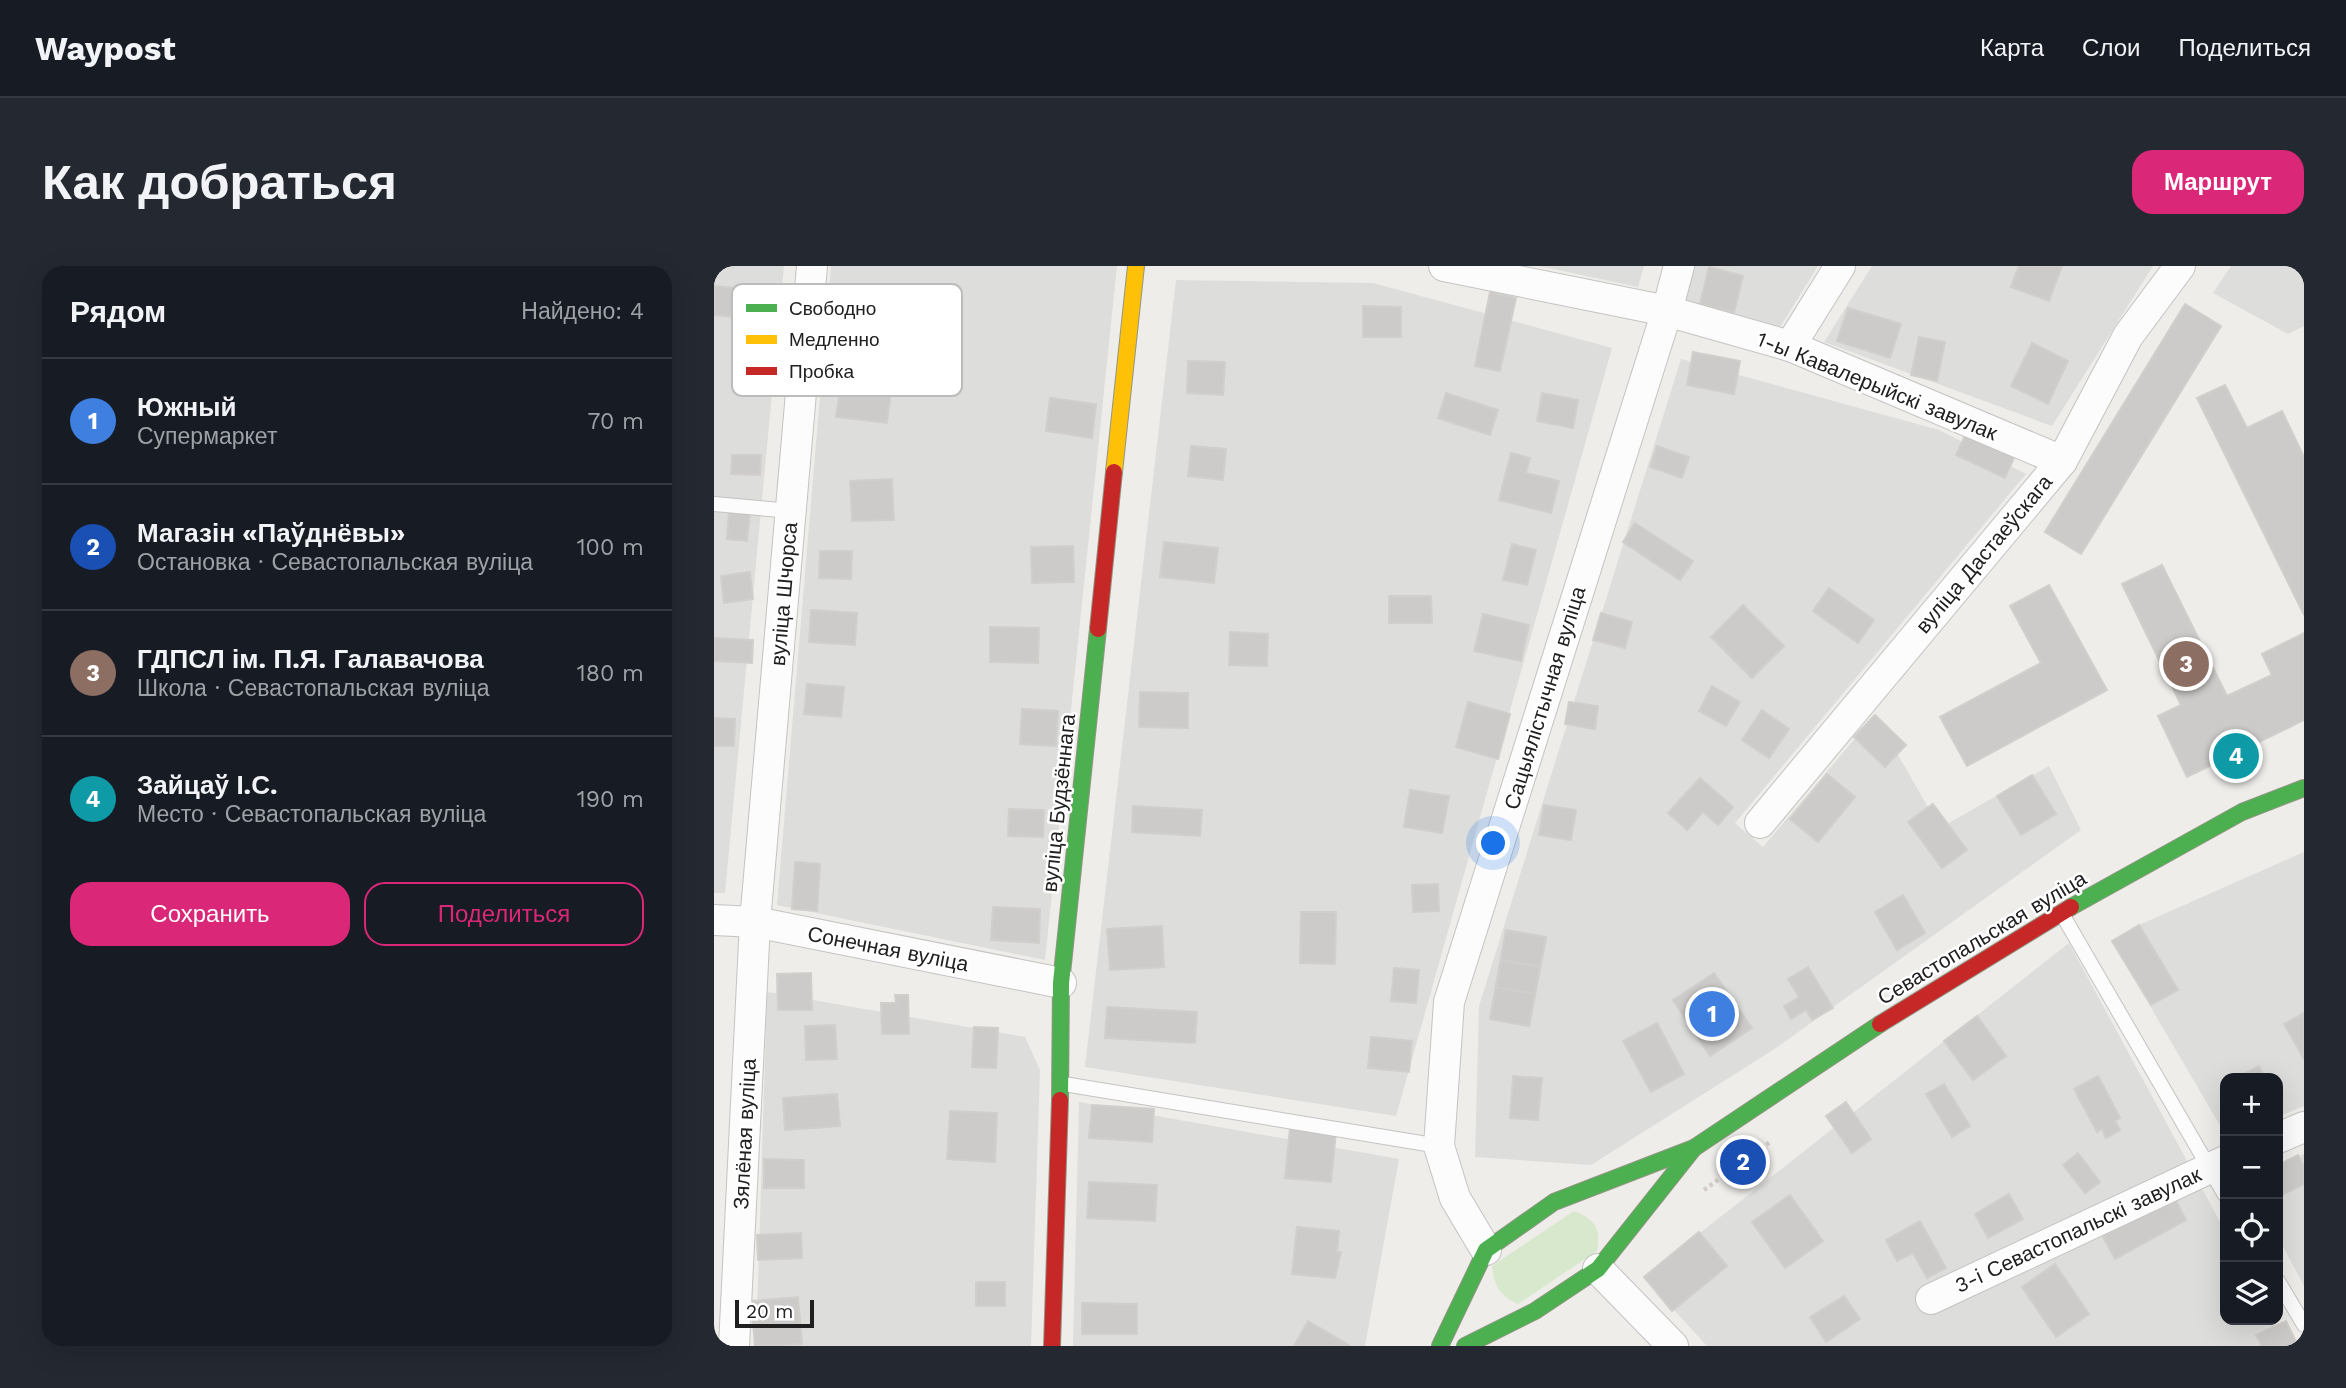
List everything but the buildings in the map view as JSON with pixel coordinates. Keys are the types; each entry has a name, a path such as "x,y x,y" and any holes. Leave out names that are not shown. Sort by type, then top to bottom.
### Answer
{"street":[{"name":"вуліца Шчорса","path":"810,284 812,266"},
{"name":"вуліца Будзённага","path":"1052,1346 1061,1083 1061,983 1136,266"},
{"name":"1-ы Кавалерыйскі завулак","path":"1444,266 1667,311 1790,346 2062,461"},
{"name":"Сацыялістычная вуліца","path":"1486,1250 1455,1198 1439,1146 1450,1002 1679,266"},
{"path":"1790,346 1840,266"},
{"name":"вуліца Дастаеўскага","path":"1760,823 2062,461 2128,336 2180,266"},
{"name":"вуліца Шчорса","path":"755,922 801,396"},
{"name":"Севастопальская вуліца","path":"1440,1346 1486,1250 1554,1202 1694,1148 1885,1021 2062,912 2242,812 2304,788"},
{"name":"Сонечная вуліца","path":"714,920 755,922 1061,983"},
{"name":"Зялёная вуліца","path":"734,1346 755,922"},
{"path":"2283,1136 2304,1127"},
{"name":"Севастопальская вуліца","path":"1465,1346 1535,1311 1604,1262 1694,1148"},
{"name":"3-і Севастопальскі завулак","path":"1931,1299 2217,1165"},
{"path":"1554,1202 1571,1202 1587,1207"},
{"path":"1608,1226 1611,1239 1604,1262 1673,1346"},
{"path":"1485,1286 1482,1272 1486,1250"},
{"path":"1501,1310 1514,1313 1535,1311"}],"lane":[{"path":"714,504 791,511"},
{"path":"2062,912 2217,1165"},
{"path":"1061,1083 1439,1146"},
{"path":"2283,1290 2304,1325"}],"path":[{"path":"1700,1192 1770,1142"}],"shaded area":[{"path":"714,266 784,266 782,284 732,284 732,396 772,396 725,893 714,893"},
{"path":"831,266 1117,266 1045,960 777,905 820,396 962,396 962,284 829,284"},
{"path":"1539,266 1644,266 1638,287"},
{"path":"1695,266 1818,266 1780,327 1684,301"},
{"path":"1872,266 2153,266 2052,426 1824,342"},
{"path":"2231,266 2304,266 2304,326 2288,334 2213,293"},
{"path":"1176,280 1373,283 1612,348 1396,1116 1085,1067"},
{"path":"1681,359 1939,430 2026,474 1735,823 1763,847 1875,715 1940,828 2049,766 2081,830 1773,1050 1591,1165 1475,1157 1479,1006"},
{"path":"2304,852 2304,1106 2283,1115 2283,1073 2220,1073 2220,1125 2112,941 2139,925"},
{"path":"2069,943 2220,1222 2220,1325 2276,1325 2287,1346 1707,1346 1644,1277"},
{"path":"767,992 1025,1037 1040,1070 1031,1346 756,1346"},
{"path":"1079,1102 1399,1159 1365,1346 1073,1346"},
{"path":"2304,1154 2304,1286 2283,1246 2283,1163"}],"green space":[{"path":"1574,1211 1587,1217 1595,1225 1598,1236 1597,1251 1518,1304 1502,1294 1496,1285 1492,1266"}],"traffic: fast":[{"path":"1060,1100 1061,983 1098,629"},
{"path":"2071,907 2242,812 2304,788"},
{"path":"1440,1346 1486,1250 1554,1202 1694,1148 1880,1024"},
{"path":"1465,1346 1535,1311 1598,1269 1694,1148"}],"traffic: slow":[{"path":"1114,472 1136,266"}],"traffic: jam":[{"path":"1098,629 1114,472"},
{"path":"1880,1024 2071,907"},
{"path":"1052,1346 1060,1100"}],"place":[{"name":"ГДПСЛ ім. П.Я. Галавачова","path":"2186,664"},
{"name":"Зайцаў І.С.","path":"2236,756"},
{"name":"Южный","path":"1712,1014"},
{"name":"Магазін «Паўднёвы»","path":"1743,1162"}]}
